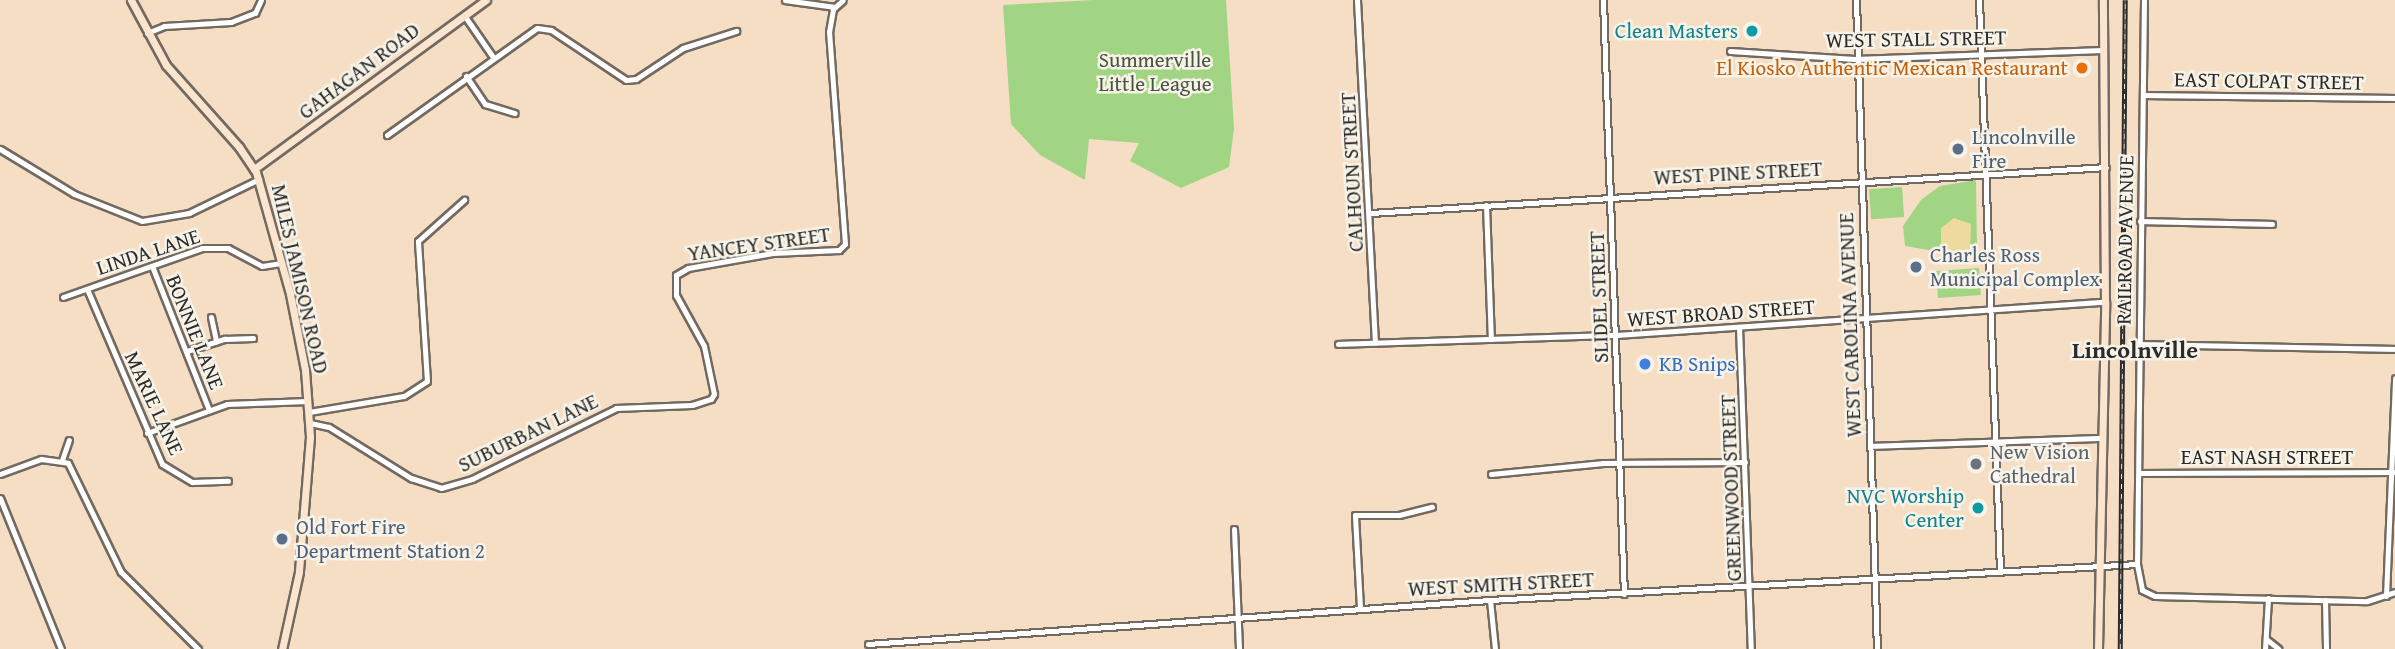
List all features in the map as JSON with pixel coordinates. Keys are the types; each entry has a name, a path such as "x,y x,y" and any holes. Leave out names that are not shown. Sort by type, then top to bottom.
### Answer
{"street":[{"name":"MILES JAMISON ROAD","path":"131,0 147,33 177,79 226,131 254,169 282,263 310,423 299,572 282,649"},
{"path":"147,33 164,26 231,22 255,13 261,0"},
{"name":"GAHAGAN ROAD","path":"254,169 486,0"},
{"path":"785,0 835,7 843,0"},
{"name":"CALHOUN STREET","path":"1357,0 1371,213 1376,343"},
{"name":"SLIDEL STREET","path":"1603,0 1624,593"},
{"name":"WEST CAROLINA AVENUE","path":"1856,0 1855,59 1867,320 1877,649"},
{"path":"1979,0 1978,55 2000,569"},
{"path":"2098,649 2105,302 2104,0"},
{"name":"RAILROAD AVENUE","path":"2137,564 2144,0"},
{"name":"YANCEY STREET","path":"692,405 705,403 714,394 700,334 676,295 677,275 688,268 773,254 839,250 845,244 829,32 835,7"},
{"path":"464,15 493,57"},
{"path":"387,135 534,29 547,28 615,76 631,80 674,53 736,31"},
{"name":"WEST STALL STREET","path":"1730,51 1855,59 2103,50"},
{"path":"466,76 485,104 515,113"},
{"name":"EAST COLPAT STREET","path":"2143,95 2395,98"},
{"path":"0,149 74,194 142,221 189,214 259,179"},
{"name":"WEST PINE STREET","path":"1371,213 2106,167"},
{"path":"309,412 404,396 427,382 418,241 464,200"},
{"path":"1486,205 1491,339"},
{"path":"2140,221 2272,224"},
{"name":"LINDA LANE","path":"63,297 216,246 234,250 262,266 282,263"},
{"name":"BONNIE LANE","path":"152,266 209,410"},
{"name":"MARIE LANE","path":"87,289 162,464 176,476 198,483 228,481"},
{"name":"WEST BROAD STREET","path":"1338,344 1615,335 2105,302"},
{"path":"211,317 216,341"},
{"name":"GREENWOOD STREET","path":"1739,327 1752,649"},
{"path":"187,351 216,341 253,338"},
{"path":"2140,344 2395,349"},
{"path":"2386,596 2395,379"},
{"path":"147,433 209,410 245,401 308,401"},
{"name":"SUBURBAN LANE","path":"310,423 329,427 411,478 441,488 472,479 616,408 692,405"},
{"path":"1871,446 2103,438"},
{"path":"62,460 69,440"},
{"path":"0,474 41,459 62,460 76,474 121,572 198,649"},
{"path":"1490,474 1619,463 1745,462"},
{"name":"EAST NASH STREET","path":"2139,473 2393,473"},
{"path":"0,498 61,649"},
{"path":"1360,608 1354,515 1399,515 1433,508"},
{"path":"1234,528 1239,649"},
{"path":"2137,564 2138,580 2148,596 2325,600 2386,596 2395,592"},
{"name":"WEST SMITH STREET","path":"868,644 1360,608 1751,587 1875,576 2137,564"},
{"path":"2265,649 2267,598"},
{"path":"1490,600 1495,649"},
{"path":"2325,600 2326,649"},
{"path":"2266,639 2279,649"}],"green space":[{"name":"Summerville Little League","path":"1094,0 1226,0 1234,129 1229,167 1181,188 1130,161 1139,143 1089,139 1085,180 1040,155 1011,124 1003,5"},
{"path":"1976,180 1977,251 1970,257 1905,246 1903,226 1921,200 1940,186"},
{"path":"1902,187 1904,217 1871,219 1869,189"},
{"path":"1979,268 1981,295 1938,298 1936,271"}],"sand":[{"path":"1954,218 1971,224 1970,254 1946,252 1941,246 1941,228"}],"railway":[{"path":"2120,649 2125,0"}],"place":[{"name":"Clean Masters","path":"1752,31"},
{"name":"El Kiosko Authentic Mexican Restaurant","path":"2082,68"},
{"name":"Lincolnville Fire","path":"1958,149"},
{"name":"Charles Ross Municipal Complex","path":"1916,267"},
{"name":"KB Snips","path":"1645,364"},
{"name":"New Vision Cathedral","path":"1976,464"},
{"name":"NVC Worship Center","path":"1978,508"},
{"name":"Old Fort Fire Department Station 2","path":"282,539"}],"district":[{"name":"Lincolnville","path":"2135,350"}]}
